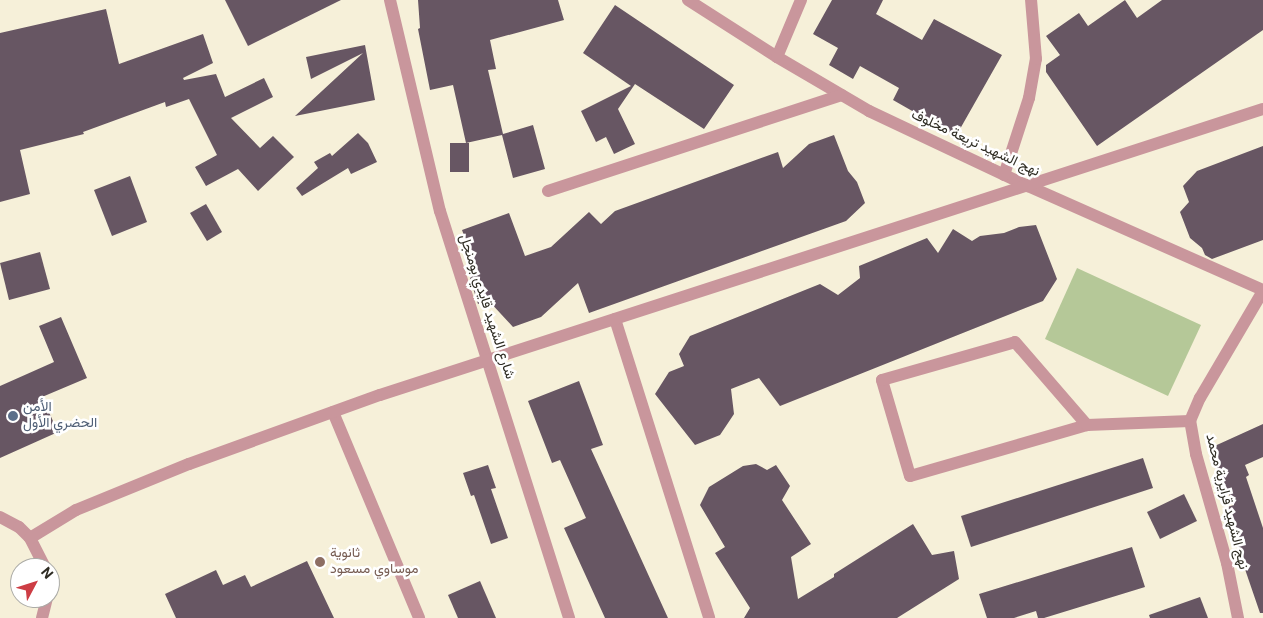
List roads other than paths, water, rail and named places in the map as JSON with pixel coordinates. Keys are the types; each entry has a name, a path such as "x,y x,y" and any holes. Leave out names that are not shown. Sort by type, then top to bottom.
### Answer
{"street":[{"name":"شارع الشهيد قايدي بومنجل","path":"390,0 440,211 569,618"},
{"name":"نهج الشهيد تريعة مخلوف","path":"688,0 777,57 869,111 1028,186 1263,290"},
{"path":"777,57 801,0"},
{"path":"1004,175 1029,98 1036,59 1031,0"},
{"path":"548,191 842,95"},
{"path":"30,538 76,510 189,464 333,412 1263,109"},
{"name":"نهج الشهيد قرايرية محمد","path":"1238,618 1227,563 1196,454 1190,421 1200,398 1263,290"},
{"path":"615,319 709,618"},
{"path":"1087,425 1015,342 882,380 910,476 1087,425 1190,421"},
{"path":"333,412 419,618"},
{"path":"0,517 19,527 30,538 40,558"}],"place":[{"name":"الأمن الحضري الأول","path":"13,416"},
{"name":"ثانوية موساوي مسعود","path":"320,562"}]}
